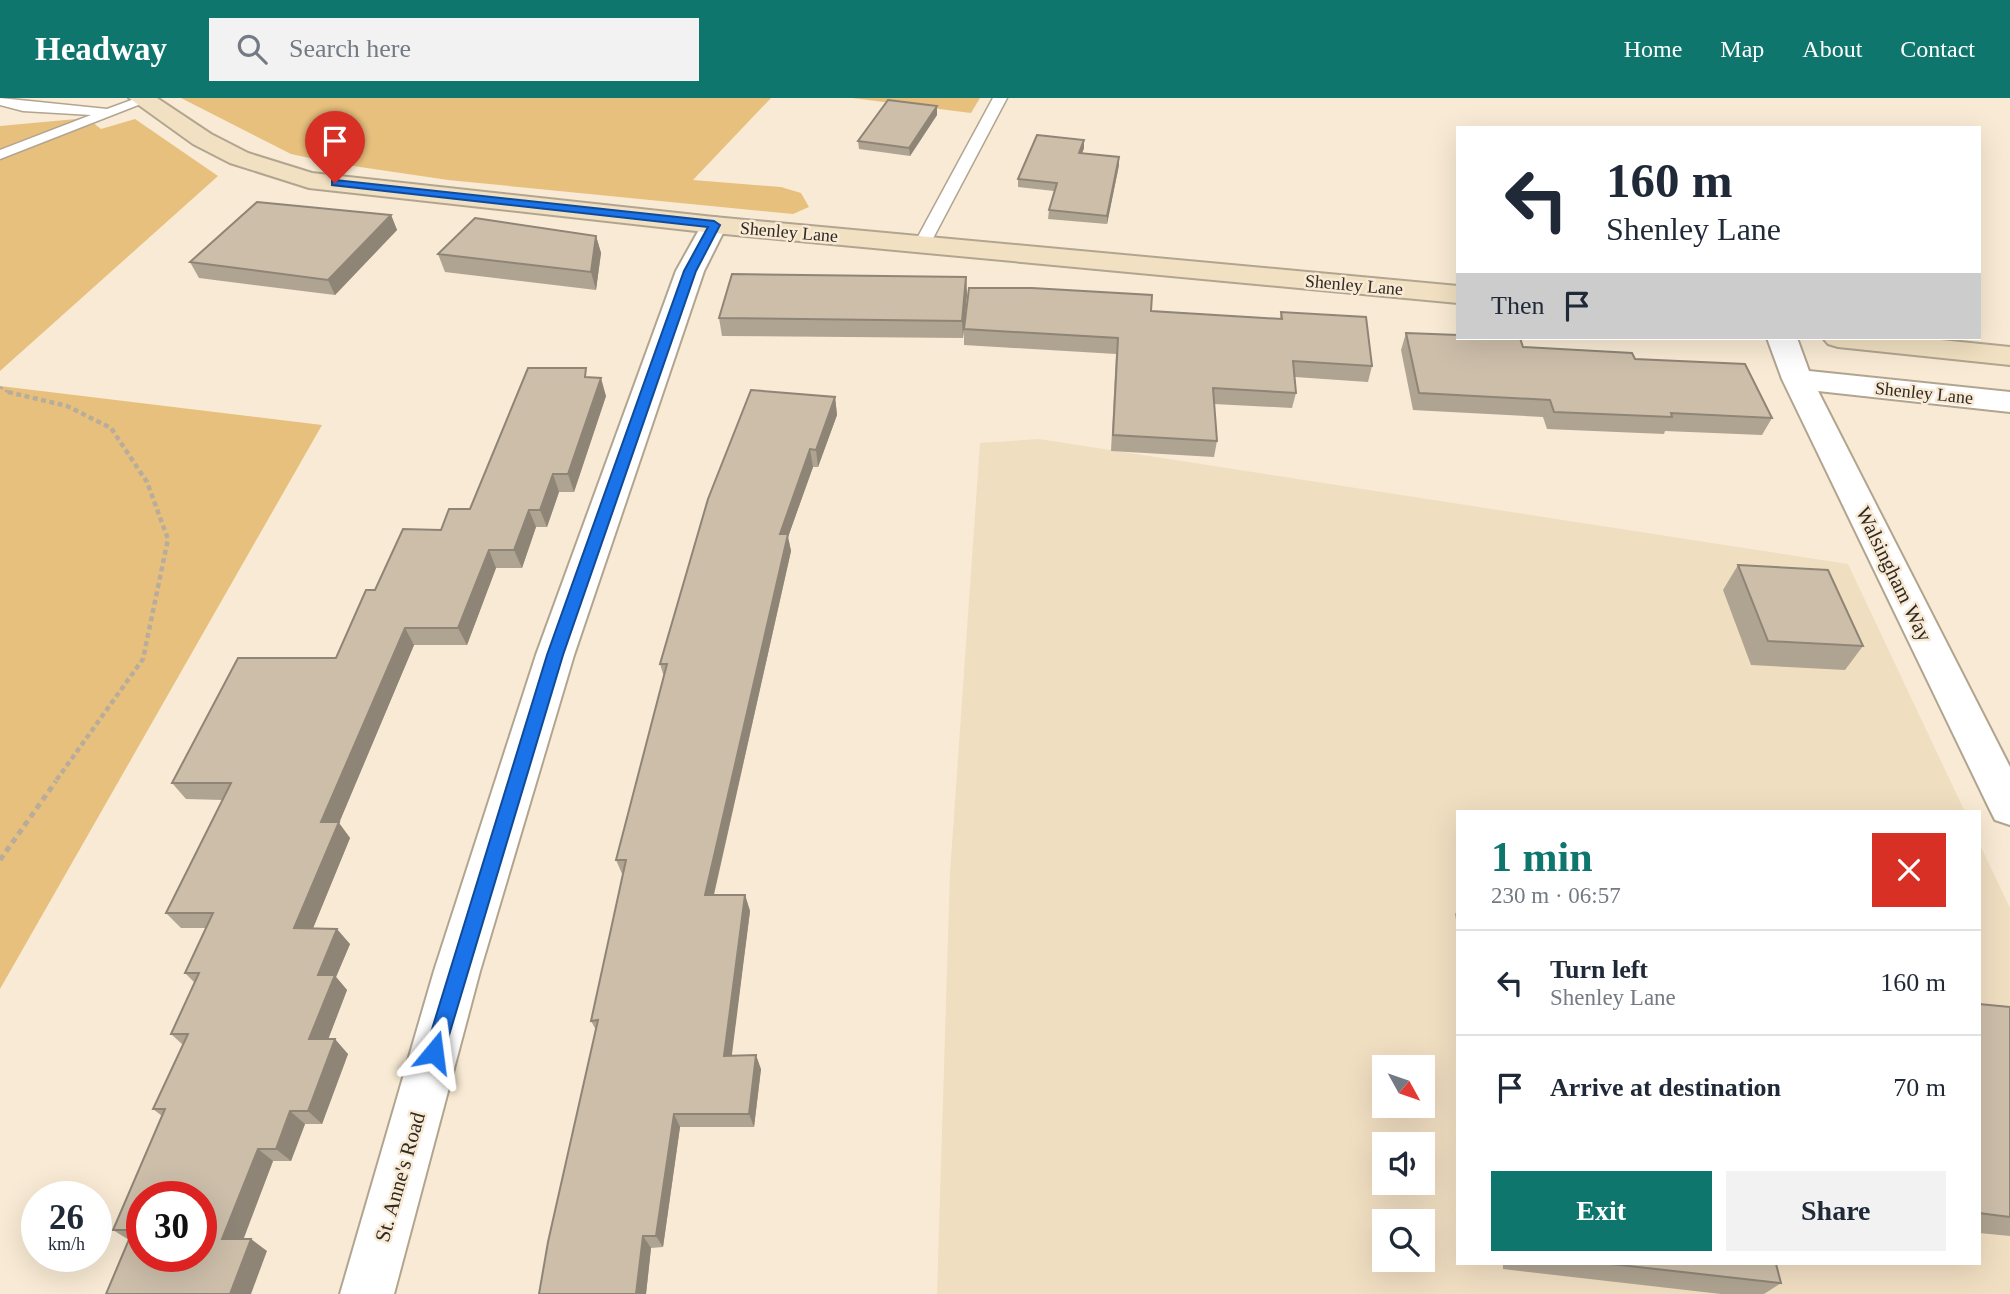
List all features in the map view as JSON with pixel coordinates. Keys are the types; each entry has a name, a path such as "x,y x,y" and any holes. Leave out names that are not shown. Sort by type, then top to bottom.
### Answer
{"main road":[{"name":"Shenley Lane","path":"143,99 202,139 239,158 309,180 714,225 1456,295"},
{"path":"1857,340 2010,356"}],"street":[{"name":"St. Anne's Road","path":"367,1294 457,971 555,655 690,271 714,225"},
{"name":"Walsingham Way","path":"1783,340 1797,379 2010,808"},
{"name":"Shenley Lane","path":"1797,379 2010,402"}],"lane":[{"path":"922,244 1000,98"},
{"path":"0,155 143,99"},
{"path":"0,101 23,107 112,112"}],"path":[{"path":"0,387 15,396 67,406 111,428 147,482 168,540 143,659 0,860"}],"shaded area":[{"path":"181,98 771,98 693,180 781,187 801,193 809,207 793,214 448,180 333,163 291,154"},
{"path":"852,98 980,98 971,113"},
{"path":"87,118 101,129 135,119 218,176 0,371 0,126"},
{"path":"0,386 322,425 0,989"},
{"path":"1039,439 1848,564 1964,810 1456,810 1456,1265 1981,1265 1981,847 2010,908 2010,1294 937,1294 950,873 980,443"}],"building":[{"path":"888,100 937,106 909,148 858,141"},
{"path":"1037,135 1084,140 1079,153 1119,157 1107,216 1049,210 1057,183 1018,179"},
{"path":"257,202 391,215 328,280 190,262"},
{"path":"475,218 596,236 591,272 438,254"},
{"path":"732,274 966,277 962,321 719,318"},
{"path":"969,288 1032,288 1152,295 1151,311 1282,319 1281,312 1366,317 1372,366 1293,361 1296,393 1213,388 1217,441 1113,435 1118,338 964,329"},
{"path":"1406,333 1456,335 1456,340 1521,340 1523,347 1632,353 1635,359 1745,364 1772,418 1671,413 1672,417 1554,412 1550,400 1419,393"},
{"path":"528,368 586,368 585,377 601,378 568,474 553,474 540,510 529,510 514,550 489,550 458,628 405,628 321,822 339,822 294,928 337,929 318,975 335,975 309,1039 335,1039 308,1111 290,1111 276,1149 258,1149 222,1239 251,1239 230,1294 106,1294 126,1247 126,1272 217,1272 217,1181 134,1181 165,1109 153,1109 188,1034 171,1034 199,973 185,973 213,913 166,913 231,783 172,783 238,658 336,658 366,590 375,590 403,529 441,530 449,509 470,509"},
{"path":"751,390 835,397 816,450 810,449 780,534 788,534 705,895 745,895 724,1056 756,1055 749,1114 674,1114 656,1236 643,1236 636,1294 539,1294 548,1242 598,1020 591,1021 626,860 616,860 667,664 660,664 708,499"},
{"path":"1738,565 1828,570 1863,646 1768,641"},
{"path":"1981,1004 2010,1007 2010,1217 1981,1213"},
{"path":"126,1200 126,1230 113,1230"},
{"path":"1620,1265 1776,1265 1781,1283"}],"route":[{"path":"335,183 714,225 690,271 555,655 434,1052"}]}
